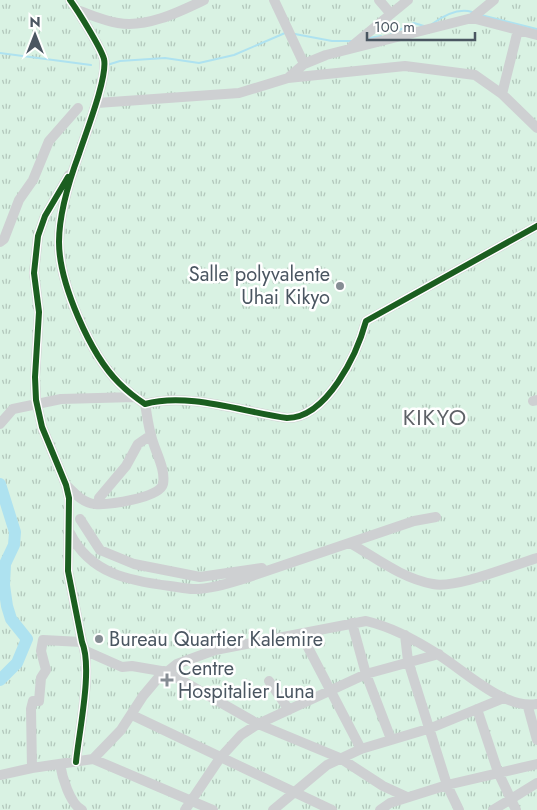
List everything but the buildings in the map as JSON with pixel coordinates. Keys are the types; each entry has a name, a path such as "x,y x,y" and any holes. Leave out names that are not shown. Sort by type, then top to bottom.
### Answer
{"street":[{"path":"66,485 85,501 97,504 134,499 158,492 163,485 162,472 151,435 146,404 118,382 88,337 66,284 60,258 59,241 73,168 97,103 104,60 70,0"},
{"path":"77,10 119,23 137,24 161,18 204,0"},
{"path":"274,0 304,64"},
{"path":"379,0 391,14"},
{"path":"350,48 408,0"},
{"path":"288,78 304,64 326,55 472,18 494,0"},
{"path":"472,18 537,35"},
{"path":"502,94 518,30"},
{"path":"97,103 239,93 288,78 406,66 475,75 502,94 537,128"},
{"path":"0,242 4,238 19,200 33,180 49,141 78,108"},
{"path":"73,168 45,216 38,236 34,273 39,312 35,358 37,404 42,427 66,485 69,498 68,571 84,646 86,678 76,762"},
{"path":"146,404 160,400 203,404 287,418 296,418 307,414 334,387 344,372 362,337 366,321 537,226"},
{"path":"0,424 13,409 61,399 135,397"},
{"path":"69,530 97,504 99,498 126,466 138,444 151,435"},
{"path":"69,530 84,555 116,575 138,583 193,589 211,587 246,578 414,521 436,517"},
{"path":"80,519 100,550 134,564 168,572 200,577 284,565"},
{"path":"350,543 414,579 434,585 465,580 537,558"},
{"path":"0,775 93,759 110,744 165,671 176,664 208,652 366,621 388,626 439,654 504,698 533,705 537,740"},
{"path":"352,623 366,674 391,739"},
{"path":"301,634 361,749"},
{"path":"405,636 408,662 448,785 459,810"},
{"path":"32,768 31,708 33,701 39,701 41,678 46,670 41,651 43,640 84,646 122,667 132,666 165,671 258,724 340,758 383,786 407,797"},
{"path":"185,810 191,798 220,758 241,735 258,724 366,674 439,654"},
{"path":"269,681 289,710"},
{"path":"273,810 327,765 340,758 391,739 431,728 504,698"},
{"path":"477,709 498,772 516,810"},
{"path":"132,715 332,810"},
{"path":"93,759 191,798 214,810"},
{"path":"60,764 61,773 77,809"},
{"path":"380,810 390,803 407,797 498,772 537,764"},
{"path":"493,810 537,783"}],"green space":[{"path":"0,0 537,0 537,810 0,810"}],"waterway":[{"path":"432,24 451,14 462,11 472,12"},
{"path":"481,15 537,29"},
{"path":"391,34 414,23 424,26"},
{"path":"107,65 120,61 165,58 199,63 234,55 285,33"},
{"path":"295,34 332,41 352,41"},
{"path":"369,38 381,36"},
{"path":"0,53 91,65"},
{"path":"0,484 15,532 14,545 5,564 4,585 7,606 11,619 27,639 17,663 0,680"}],"cycle path":[{"path":"70,0 99,47 104,59 104,67 103,79 95,106 65,197 59,231 60,259 70,297 97,354 119,383 145,404 179,400 216,404 287,418 302,415 315,407 338,382 348,366 366,321 537,226"},
{"path":"68,177 45,216 38,236 34,273 39,312 35,377 36,400 42,427 66,485 69,498 68,571 85,653 86,667 86,683 76,762"}],"place":[{"name":"Salle polyvalente Uhai Kikyo","path":"340,286"},
{"name":"Bureau Quartier Kalemire","path":"99,639"},
{"name":"Centre Hospitalier Luna","path":"167,680"}],"district":[{"name":"KIKYO","path":"435,417"}]}
